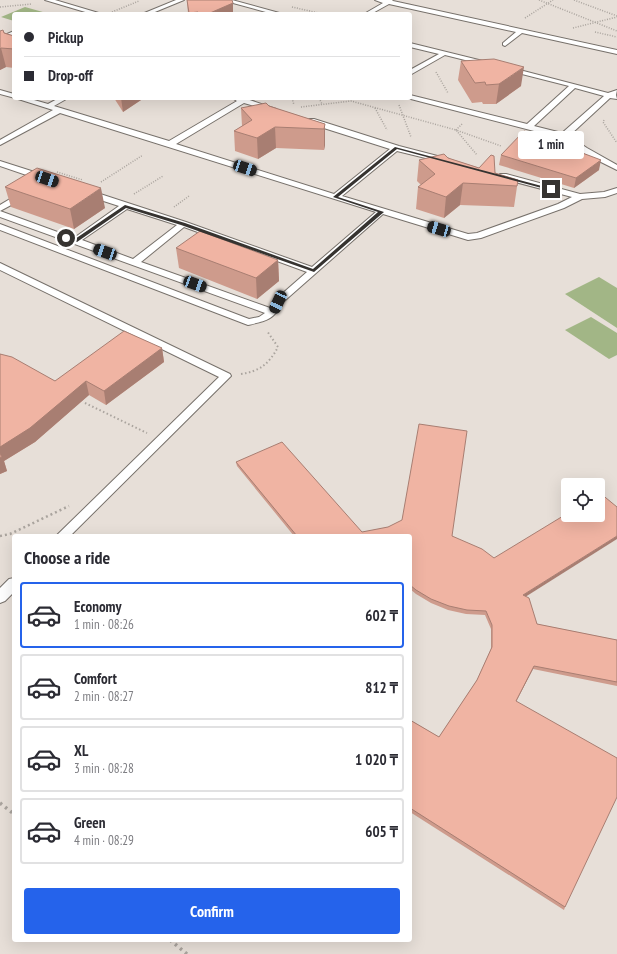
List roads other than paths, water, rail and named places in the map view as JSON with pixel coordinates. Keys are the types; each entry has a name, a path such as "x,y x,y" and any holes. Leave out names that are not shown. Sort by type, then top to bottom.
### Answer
{"lane":[{"path":"48,0 93,12"},
{"path":"151,12 181,0"},
{"path":"225,0 272,12"},
{"path":"378,0 389,1 617,52"},
{"path":"370,12 389,1"},
{"path":"0,29 12,32"},
{"path":"505,44 521,31"},
{"path":"0,39 12,34"},
{"path":"412,45 614,95"},
{"path":"412,72 444,53"},
{"path":"529,127 574,85"},
{"path":"0,92 12,95"},
{"path":"564,136 614,95"},
{"path":"0,98 12,96"},
{"path":"412,98 564,136 584,150 617,168"},
{"path":"29,100 381,212 468,237 478,236 561,206 580,197 605,194 617,190"},
{"path":"48,107 60,100"},
{"path":"170,144 237,100"},
{"path":"242,100 283,113"},
{"path":"0,143 59,110"},
{"path":"306,120 396,148 454,163"},
{"path":"335,197 396,148"},
{"path":"0,163 47,181"},
{"path":"498,175 580,197"},
{"path":"82,191 183,224 314,271"},
{"path":"0,209 27,192"},
{"path":"75,241 122,205"},
{"path":"0,228 33,238 248,322 262,319 273,312 278,302 381,212"},
{"path":"0,214 273,312"},
{"path":"135,262 183,224"},
{"path":"0,266 226,376 64,534"},
{"path":"0,596 12,585"}]}
